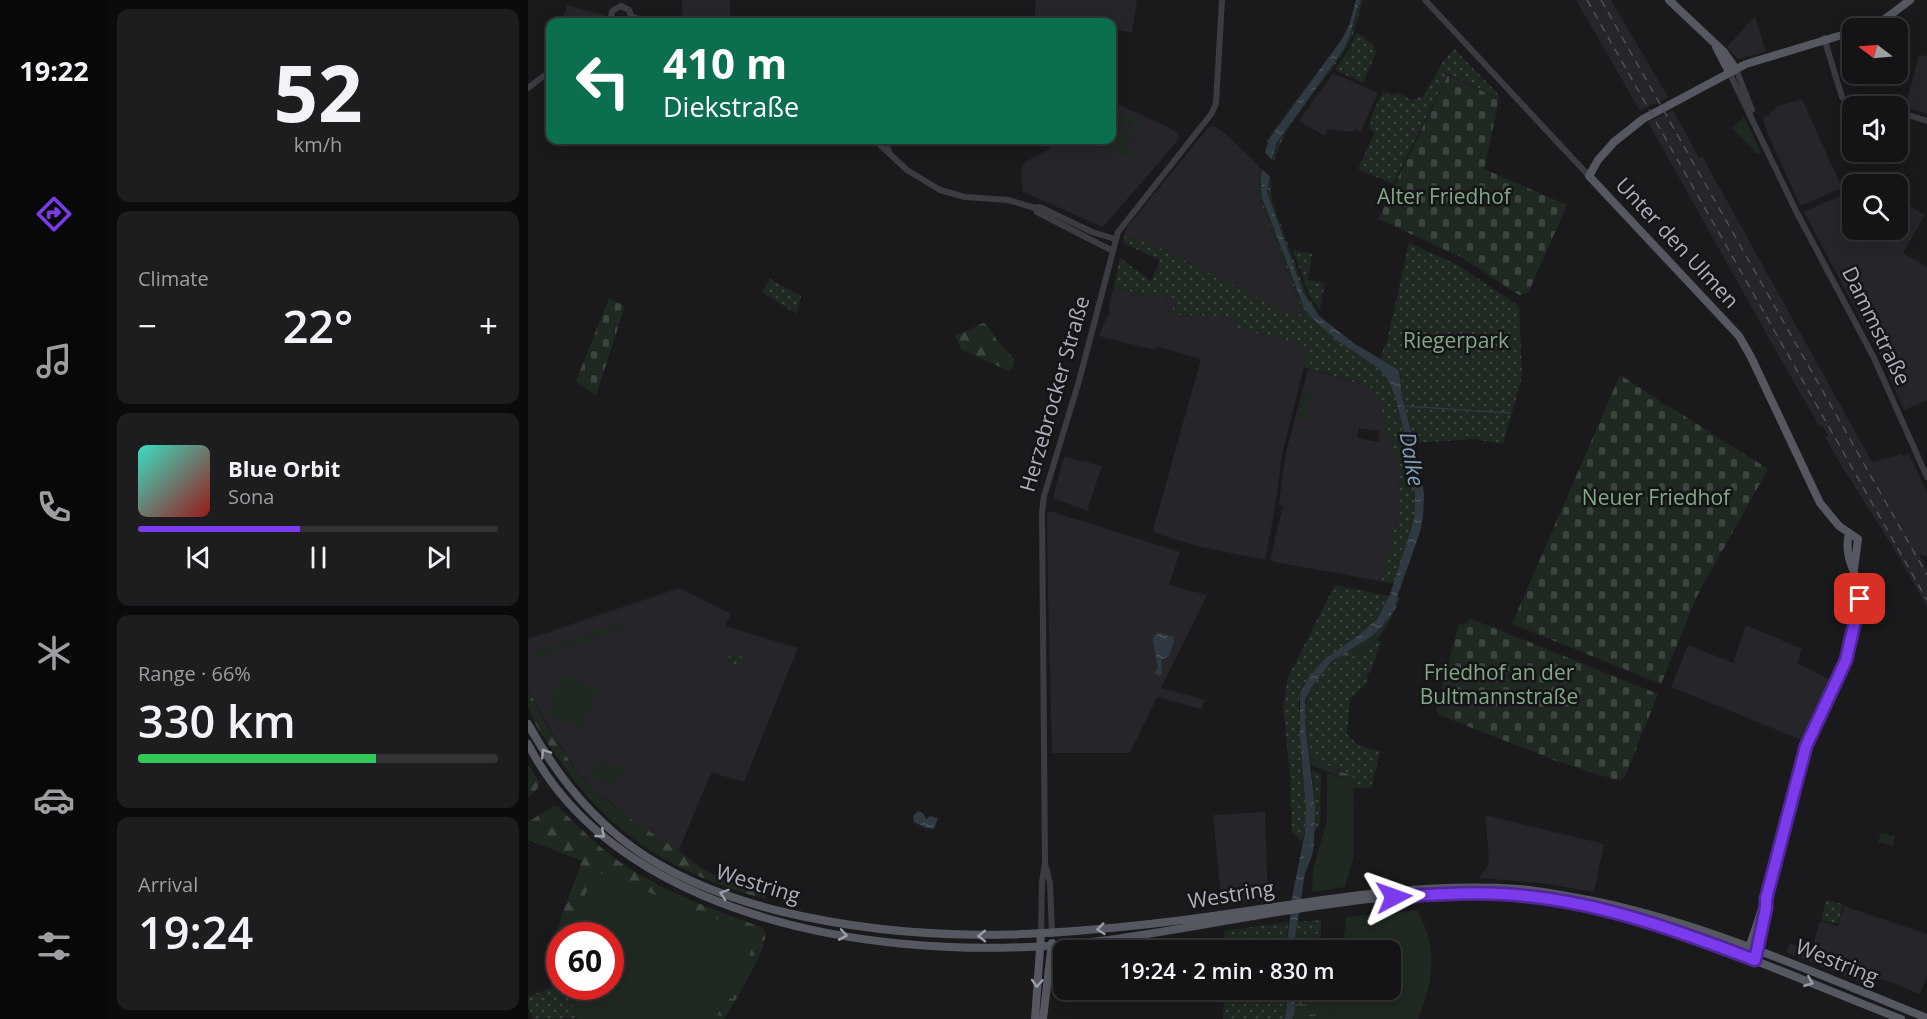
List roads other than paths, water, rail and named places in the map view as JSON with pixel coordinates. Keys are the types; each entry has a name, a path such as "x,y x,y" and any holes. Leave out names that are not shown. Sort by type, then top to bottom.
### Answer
{"main road":[{"name":"Dammstraße","path":"1669,0 1714,42 1732,71"},
{"path":"1887,18 1910,0"},
{"path":"1589,176 1603,154 1633,126 1732,71 1842,31"},
{"name":"Unter den Ulmen","path":"1589,176 1739,336 1820,503 1831,518 1858,539 1854,569"},
{"path":"1746,956 1766,899 1806,746 1846,660 1860,599 1863,595 1848,559 1846,548 1849,534"},
{"name":"Westring","path":"528,724 563,780 593,814 649,859 695,884 744,901 798,915 873,929 959,936 1041,935 1289,907"},
{"name":"Westring","path":"528,744 543,771 560,793 602,836 645,866 700,895 765,919 837,934 909,944 961,947 1052,946 1108,940 1377,892 1483,888 1525,890 1578,898 1662,917 1749,946 1927,1018"},
{"name":"Westring","path":"1300,905 1427,895 1526,896 1618,913 1746,956 1902,1019"},
{"path":"1755,960 1766,899"},
{"name":"Herzebrocker Straße","path":"1043,1019 1052,934"},
{"name":"Herzebrocker Straße","path":"1035,1019 1041,935"}],"street":[{"path":"612,18 612,11 629,0"},
{"name":"Herzebrocker Straße","path":"1041,935 1042,882 1045,863 1042,504 1091,336 1119,229 1212,113 1216,103 1222,0"},
{"name":"Unter den Ulmen","path":"1425,0 1589,176"},
{"path":"1824,39 1842,97"},
{"name":"Dammstraße","path":"1732,71 1797,213 1874,358 1927,477"},
{"path":"528,88 546,74"},
{"path":"1908,115 1927,121"},
{"path":"880,144 916,177 940,190 966,197 1008,200 1035,208 1040,207 1092,232 1115,239"},
{"path":"885,144 889,152"},
{"path":"1035,208 1037,212 1113,250"},
{"name":"Herzebrocker Straße","path":"1045,863 1050,883 1052,934"}],"water":[{"name":"Dalke","path":"1356,0 1360,0 1344,49 1277,142 1267,192 1303,293 1319,316 1355,344 1399,370 1402,397 1424,493 1423,518 1391,615 1372,636 1332,661 1313,685 1305,700 1305,721 1315,807 1314,845 1305,873 1295,940 1287,940 1293,892 1305,833 1306,807 1300,737 1300,693 1309,677 1324,660 1377,619 1390,595 1415,516 1415,494 1407,444 1389,381 1378,368 1338,341 1304,308 1262,198 1261,176 1265,152 1271,136 1342,39 1349,25"},
{"path":"1160,633 1173,637 1174,641 1169,656 1161,660 1162,673 1159,676 1155,673 1158,668 1153,640 1154,636"},
{"path":"918,811 923,813 926,819 930,816 938,818 934,829 914,822 913,816"},
{"path":"1287,1000 1295,1000 1295,1012 1292,1019 1284,1019"}],"waterway":[{"path":"1403,406 1510,413"}],"railway":[{"path":"1587,0 1927,600"},
{"path":"1601,0 1927,575"}],"park label":[{"name":"Alter Friedhof","path":"1444,197"},
{"name":"Riegerpark","path":"1456,341"},
{"name":"Neuer Friedhof","path":"1656,498"},
{"name":"Friedhof an der Bultmannstraße","path":"1499,685"}]}
